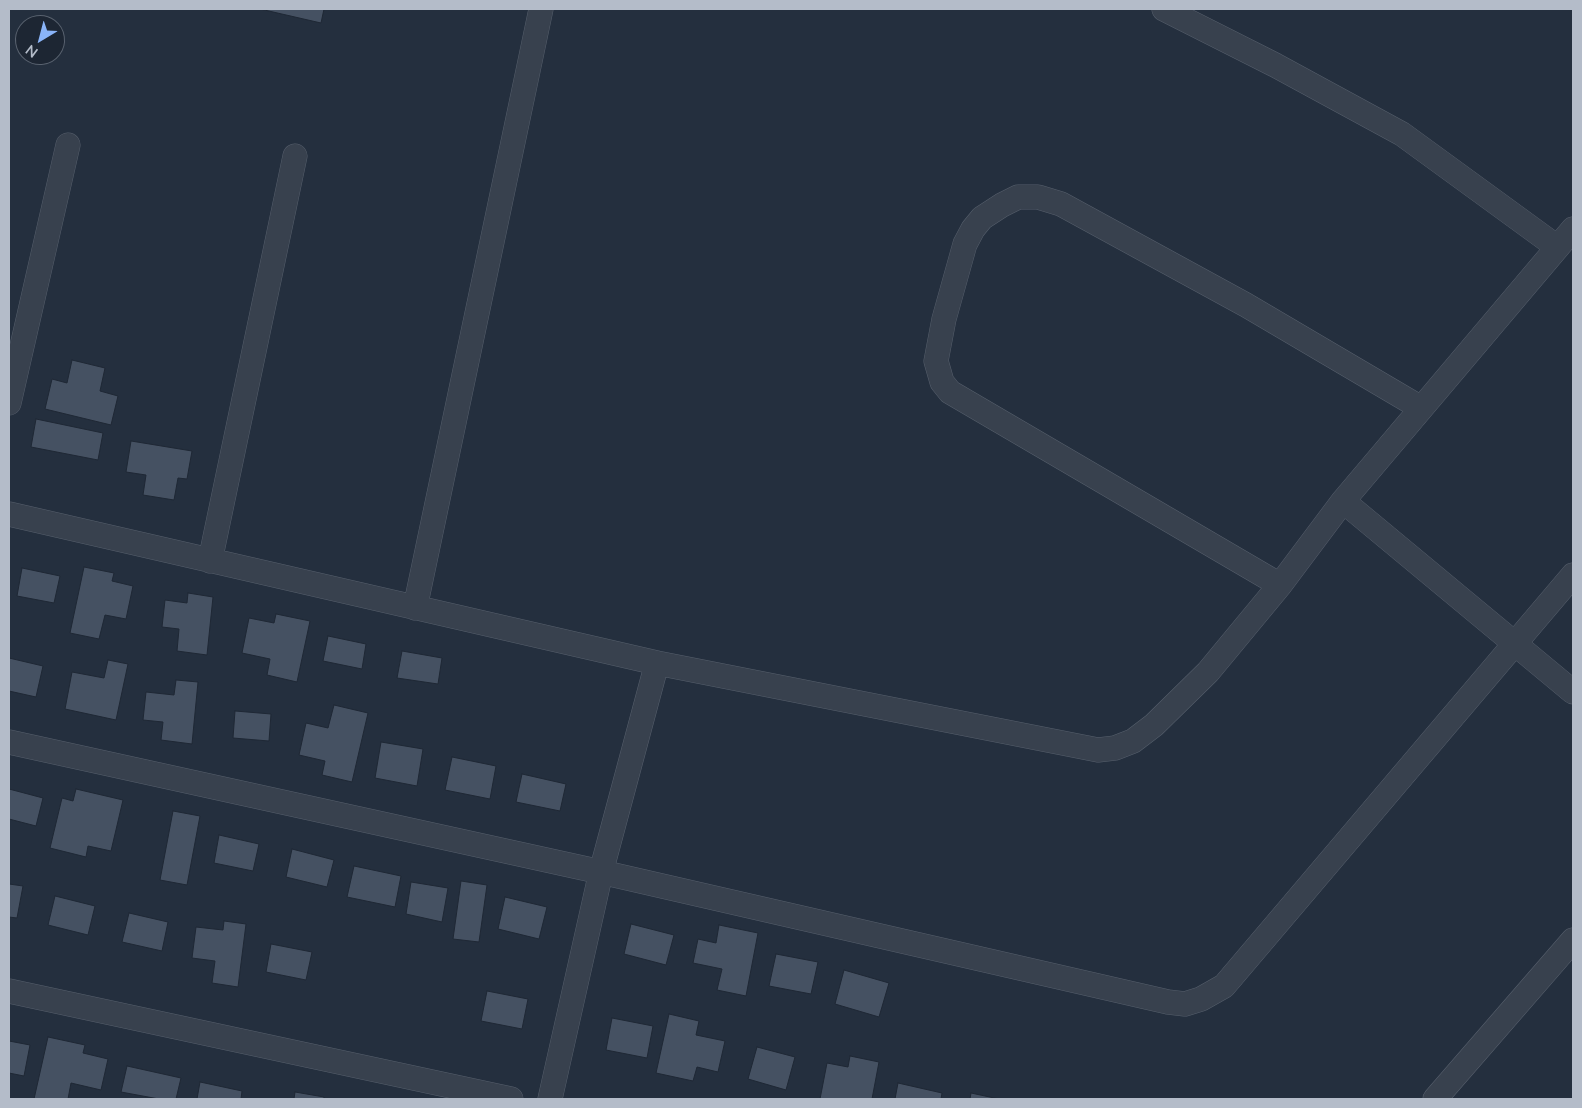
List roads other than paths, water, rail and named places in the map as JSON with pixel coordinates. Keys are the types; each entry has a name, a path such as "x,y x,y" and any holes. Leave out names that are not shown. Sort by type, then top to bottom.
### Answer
{"street":[{"path":"415,608 542,9"},
{"path":"1164,9 1275,65 1402,134 1557,247"},
{"path":"9,403 68,145"},
{"path":"210,561 295,156"},
{"path":"1280,585 950,392 942,382 936,361 944,319 965,244 974,229 989,214 1018,197 1038,197 1061,204 1246,305 1421,408"},
{"path":"9,514 657,663 1098,750 1115,748 1133,741 1154,725 1208,672 1280,585 1342,502 1573,230"},
{"path":"1342,502 1573,692"},
{"path":"9,742 601,872 1159,1000 1185,1004 1201,999 1224,986 1573,575"},
{"path":"550,1099 601,872 657,663"},
{"path":"1435,1099 1573,940"},
{"path":"9,991 511,1099"}]}
